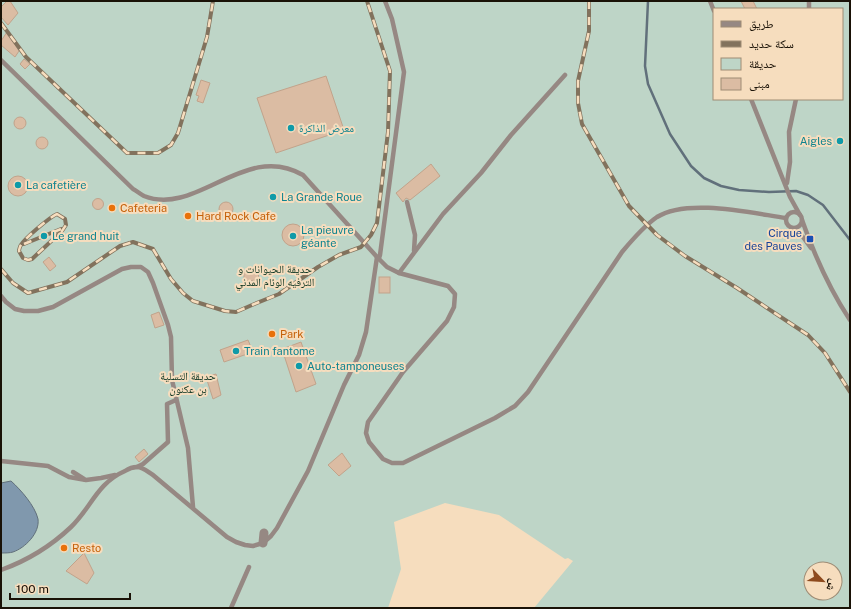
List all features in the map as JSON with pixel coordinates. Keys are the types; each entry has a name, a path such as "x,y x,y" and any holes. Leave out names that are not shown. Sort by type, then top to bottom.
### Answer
{"street":[{"path":"263,543 264,533"}],"lane":[{"path":"136,467 144,469 153,475 227,537 236,542 253,546 263,543 277,528 308,471 344,385 359,355 366,332 378,258 380,255 404,72 392,19 385,1"},
{"path":"1,60 133,189 144,196 160,199 176,198 203,189 233,175 250,169 266,166 294,170 302,175 387,266 399,273 448,286 455,294 454,307 447,321 403,372 368,422 366,433 369,442 383,459 392,463 403,463 496,418 515,406 528,392 622,252 637,235 657,217 677,209 702,207 786,218"},
{"path":"399,273 443,214 482,173 511,136 565,75"},
{"path":"751,100 790,197 801,217 839,304 850,320"},
{"path":"786,185 790,162 789,132 796,100"},
{"path":"407,202 415,235 413,253"},
{"path":"801,217 795,212 790,212 786,218 786,224 803,237 817,256"},
{"path":"792,229 800,226 801,217"},
{"path":"1,296 6,302 16,309 24,311 38,311 52,306 122,269 141,267 148,272 171,337 172,380 188,448 193,507"},
{"path":"1,460 48,466 69,477 86,480 117,474 143,464 168,442 167,404 176,400"},
{"path":"73,472 86,480"},
{"path":"1,570 14,566 60,537 79,519 93,497 102,487 117,474"},
{"path":"231,608 249,567"}],"green space":[{"name":"حديقة الحيوانات و الترفيه الوئام المدني","path":"1,1 850,1 850,608 534,608 573,561 568,558 565,559 499,515 445,503 394,522 401,569 388,608 1,608"}],"water":[{"path":"11,481 31,504 38,519 38,524 34,535 22,547 13,552 1,553 1,483"}],"building":[{"path":"7,1 10,1 18,13 8,25 1,17 1,7"},
{"path":"741,1 753,1 756,8 744,8"},
{"path":"7,32 19,51 15,57 1,45 1,41"},
{"path":"24,59 30,64 25,69 20,64"},
{"path":"326,76 344,130 276,153 257,98"},
{"path":"201,80 210,83 203,103 197,101 199,96 196,95"},
{"path":"18,117 22,117 26,123 22,129 18,129 14,125 14,121"},
{"path":"44,137 47,138 47,148 40,149 37,148 36,141 37,138"},
{"path":"431,164 440,176 410,200 406,198 403,202 396,193"},
{"name":"La cafetière","path":"18,176 25,179 28,186 25,193 18,196 11,193 8,186 11,179"},
{"path":"96,199 100,199 102,200 102,208 96,209 93,206 93,202"},
{"path":"226,202 231,204 233,209 231,214 226,216 221,214 219,209 221,204"},
{"name":"La pieuvre géante","path":"293,224 297,225 303,231 303,239 297,245 293,246 289,245 283,239 282,235 283,231 289,225"},
{"path":"49,257 56,266 50,271 43,262"},
{"path":"258,270 259,280 244,281 244,273"},
{"path":"379,277 390,277 390,293 379,293"},
{"path":"159,312 164,325 155,328 151,315"},
{"name":"Train fantome","path":"248,340 253,352 224,362 220,350"},
{"name":"Auto-tamponeuses","path":"301,342 316,384 296,392 282,349"},
{"path":"216,374 221,395 213,399 206,377"},
{"path":"144,449 148,454 139,462 135,457"},
{"path":"342,453 351,466 339,476 328,465"},
{"path":"84,553 94,573 87,584 66,571"}],"waterway":[{"path":"648,1 645,66 648,84 670,134 691,166 704,178 721,186 739,190 769,192 796,191 808,195 823,205 850,240"}],"railway":[{"path":"1,23 26,57 127,153 158,153 171,145 178,133 207,37 213,1"},
{"path":"1,269 13,283 28,293 67,282 120,246 133,242 153,249 171,279 183,293 193,301 225,311 236,312 279,294 318,267 339,255 361,247 371,235 377,223 388,132 390,71 367,1"},
{"path":"589,1 589,31 578,81 578,103 582,124 629,206 657,235 685,256 808,335 825,353 850,392"},
{"path":"57,214 65,219 66,225 62,231 32,259 28,260 23,258 19,251 23,242 38,228 57,214"},
{"path":"24,244 61,229"}],"place":[{"name":"معرض الذاكرة","path":"291,128"},
{"name":"Aigles","path":"840,141"},
{"name":"La cafetière","path":"18,185"},
{"name":"La Grande Roue","path":"273,197"},
{"name":"Cafeteria","path":"112,208"},
{"name":"Hard Rock Cafe","path":"188,216"},
{"name":"Le grand huit","path":"44,236"},
{"name":"La pieuvre géante","path":"293,236"},
{"name":"Cirque des Pauves","path":"810,239"},
{"name":"Park","path":"272,334"},
{"name":"Train fantome","path":"236,351"},
{"name":"Auto-tamponeuses","path":"299,366"},
{"name":"Resto","path":"64,548"}],"park label":[{"name":"حديقة التسلية بن عكنون","path":"188,382"}]}
